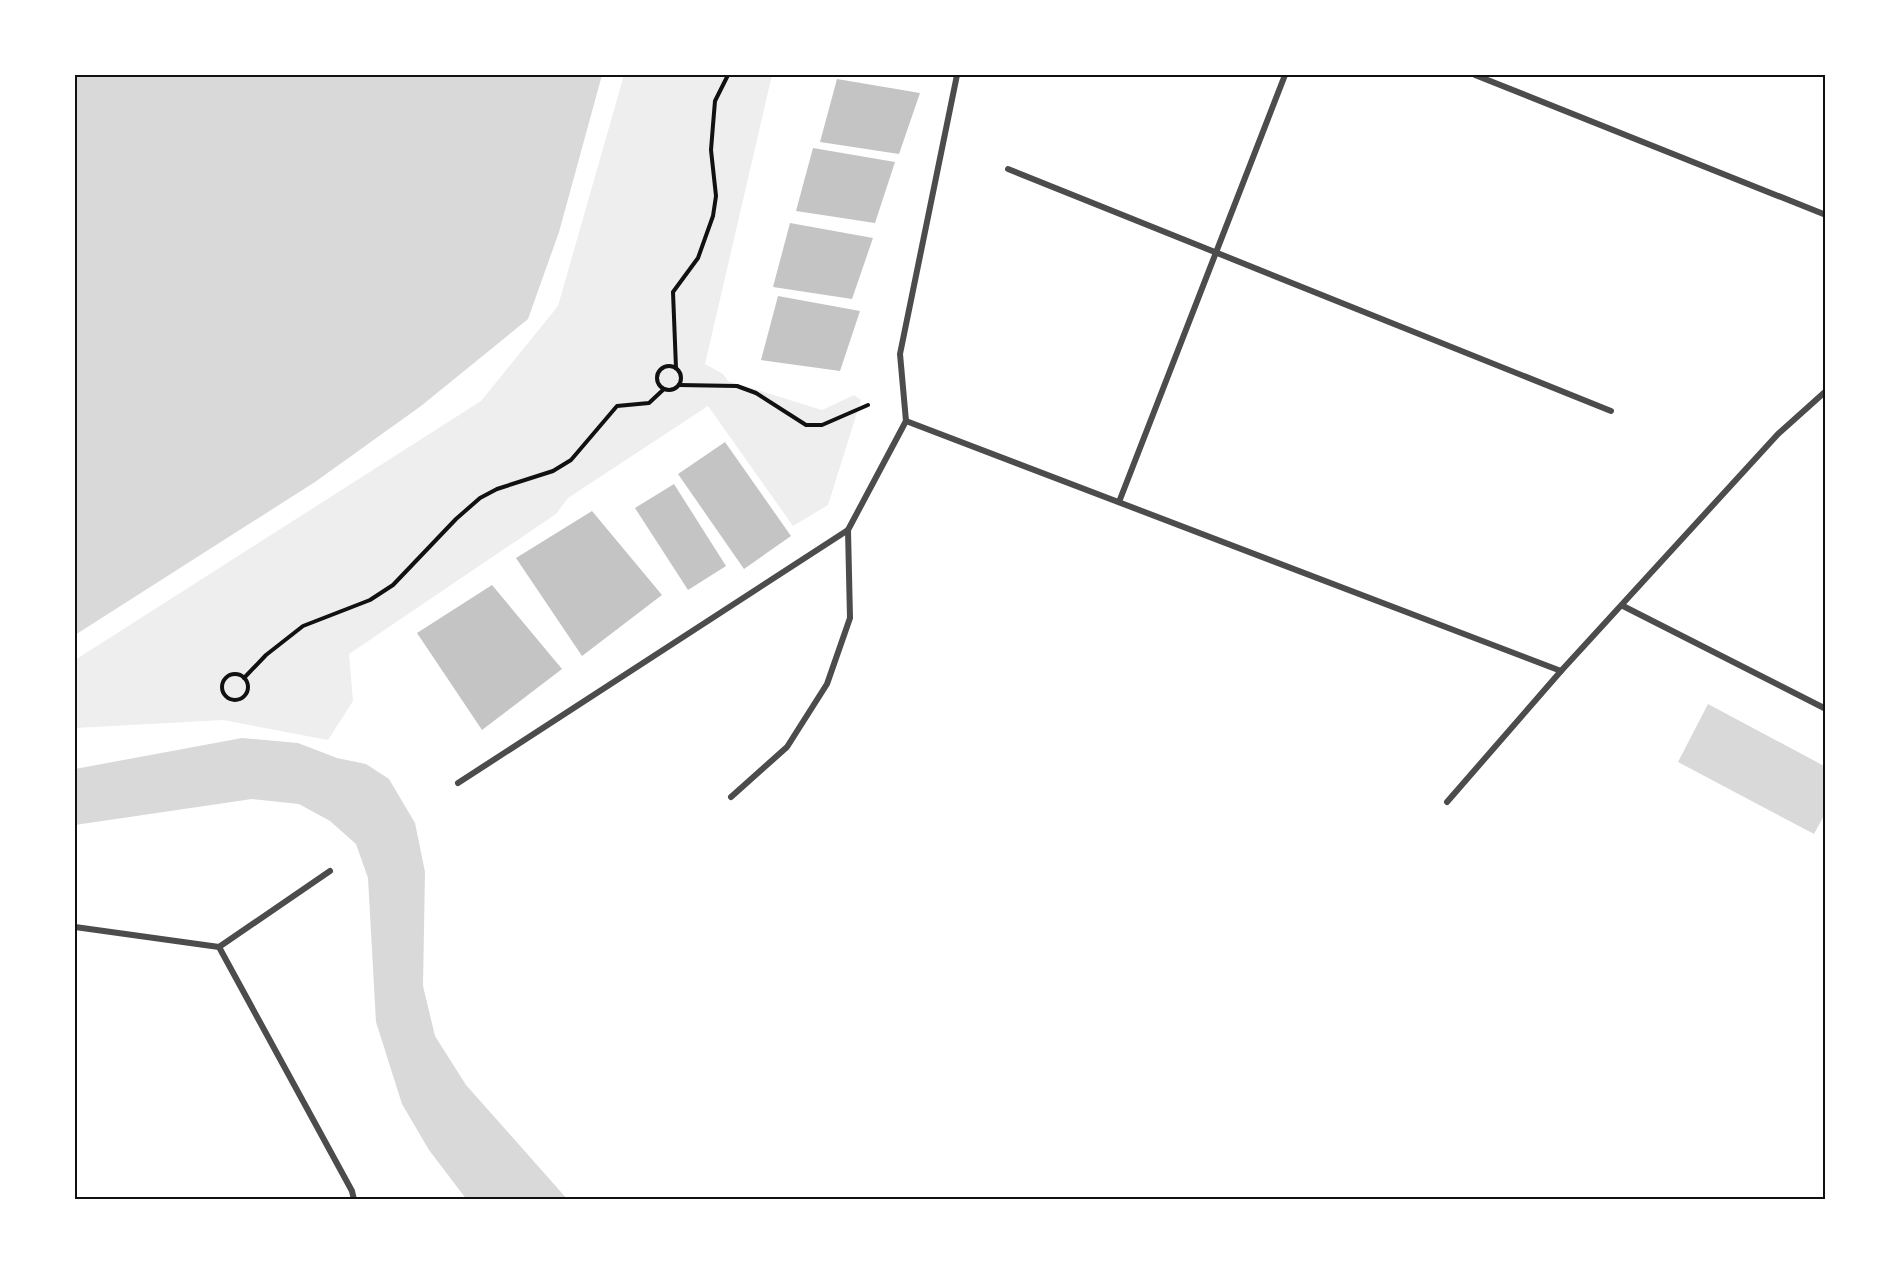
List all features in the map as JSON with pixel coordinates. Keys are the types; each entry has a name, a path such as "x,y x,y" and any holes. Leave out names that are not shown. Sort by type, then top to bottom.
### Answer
{"street":[{"path":"458,783 848,530 906,421 900,354 957,75"},
{"path":"1119,502 1285,75"},
{"path":"1475,75 1826,215"},
{"path":"1008,169 1611,411"},
{"path":"1447,802 1562,671 1778,434 1826,391"},
{"path":"1818,399 1826,404"},
{"path":"906,421 1562,671"},
{"path":"731,797 787,747 827,684 850,618 848,530"},
{"path":"1623,606 1826,709"},
{"path":"75,927 219,947 330,871"},
{"path":"219,947 352,1191 354,1200"}],"path":[{"path":"244,678 266,655 303,626 370,600 393,585 456,519 480,498 497,489 553,471 571,460 617,406 649,403 664,389 674,389 679,385 681,377 676,368 673,292 698,258 713,216 716,196 711,150 715,101 728,75"},
{"path":"664,389 657,381 658,373 664,367 676,368"},
{"path":"679,385 737,386 756,393 806,425 822,425 868,405"},
{"path":"234,673 244,678 248,688 244,696 232,700 224,696 221,688 226,676 234,673"}],"shaded area":[{"path":"75,75 602,75 559,232 528,319 421,406 315,482 75,635"},
{"path":"624,75 772,75 705,364 723,374 728,381 822,410 854,395 861,400 828,505 793,526 708,406 568,498 556,514 349,654 353,701 328,740 223,720 75,728 75,660 481,401 558,306"},
{"path":"1708,704 1826,767 1826,812 1814,834 1678,762"},
{"path":"242,738 298,743 337,758 366,764 389,779 415,823 425,872 423,986 435,1036 466,1085 568,1200 467,1200 429,1150 402,1104 376,1022 368,878 356,844 330,821 299,804 252,799 75,825 75,769"}],"building":[{"path":"837,79 920,93 899,154 820,142"},
{"path":"813,148 895,162 875,223 796,211"},
{"path":"790,223 873,238 852,299 773,287"},
{"path":"778,296 860,311 840,371 761,360"},
{"path":"725,442 791,536 744,569 678,474"},
{"path":"674,484 726,566 688,590 635,508"},
{"path":"592,511 662,595 582,656 516,558"},
{"path":"492,585 562,669 482,730 417,633"}]}
